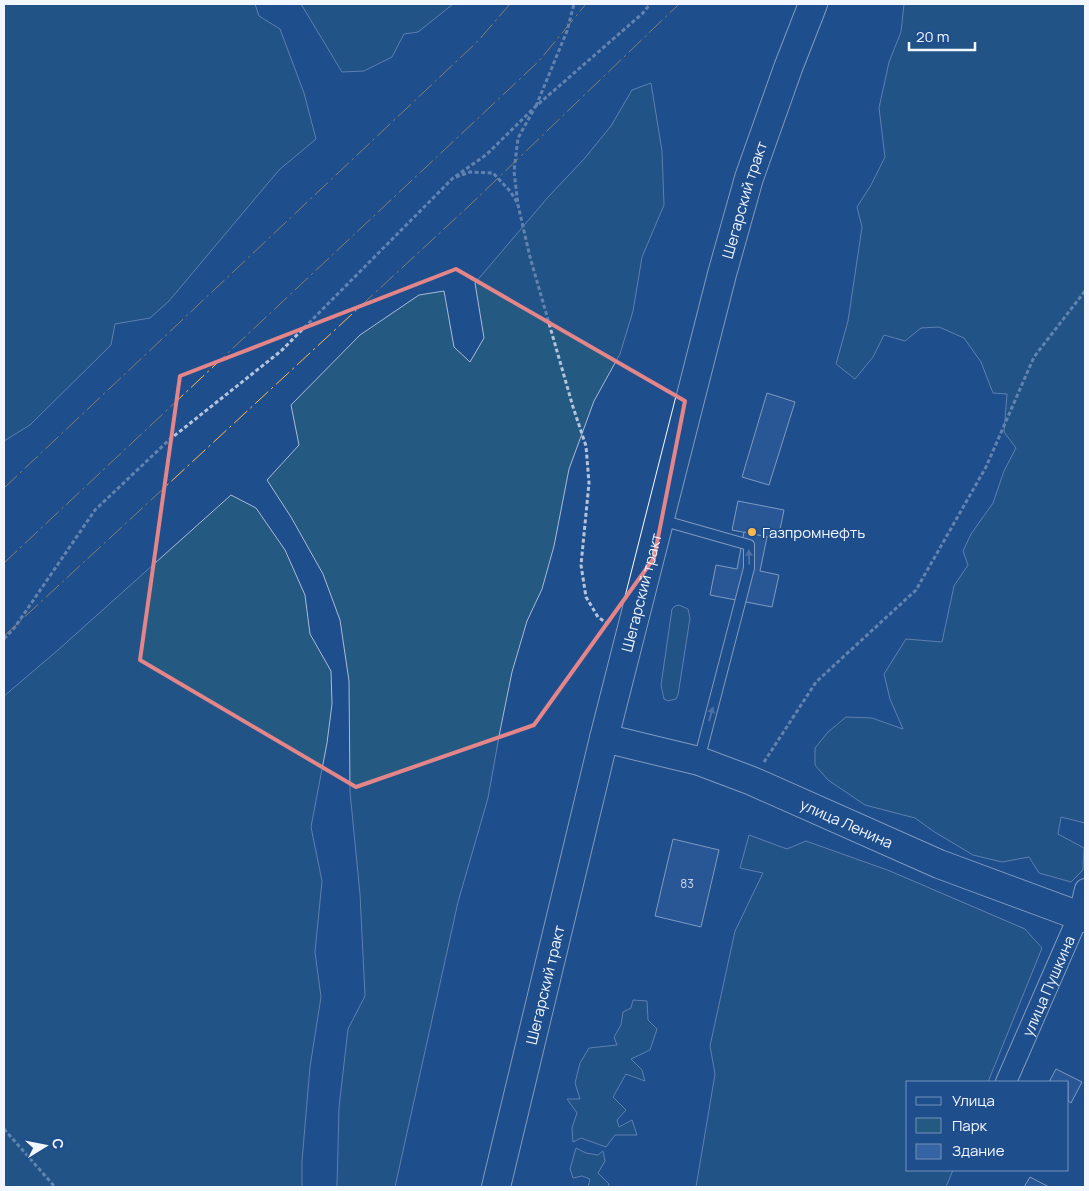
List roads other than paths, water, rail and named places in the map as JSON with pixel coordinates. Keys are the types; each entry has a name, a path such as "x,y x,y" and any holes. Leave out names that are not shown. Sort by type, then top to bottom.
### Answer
{"main road":[{"name":"Шегарский тракт","path":"496,1187 604,738 722,274 749,178 813,4"},
{"name":"улица Ленина","path":"604,738 698,762 752,781 939,864 1082,916"}],"street":[{"name":"улица Пушкина","path":"1006,1081 1082,916 1085,889"}],"lane":[{"path":"660,519 749,545 749,568 698,762"}],"place":[{"name":"Газпромнефть","path":"752,532"}]}
